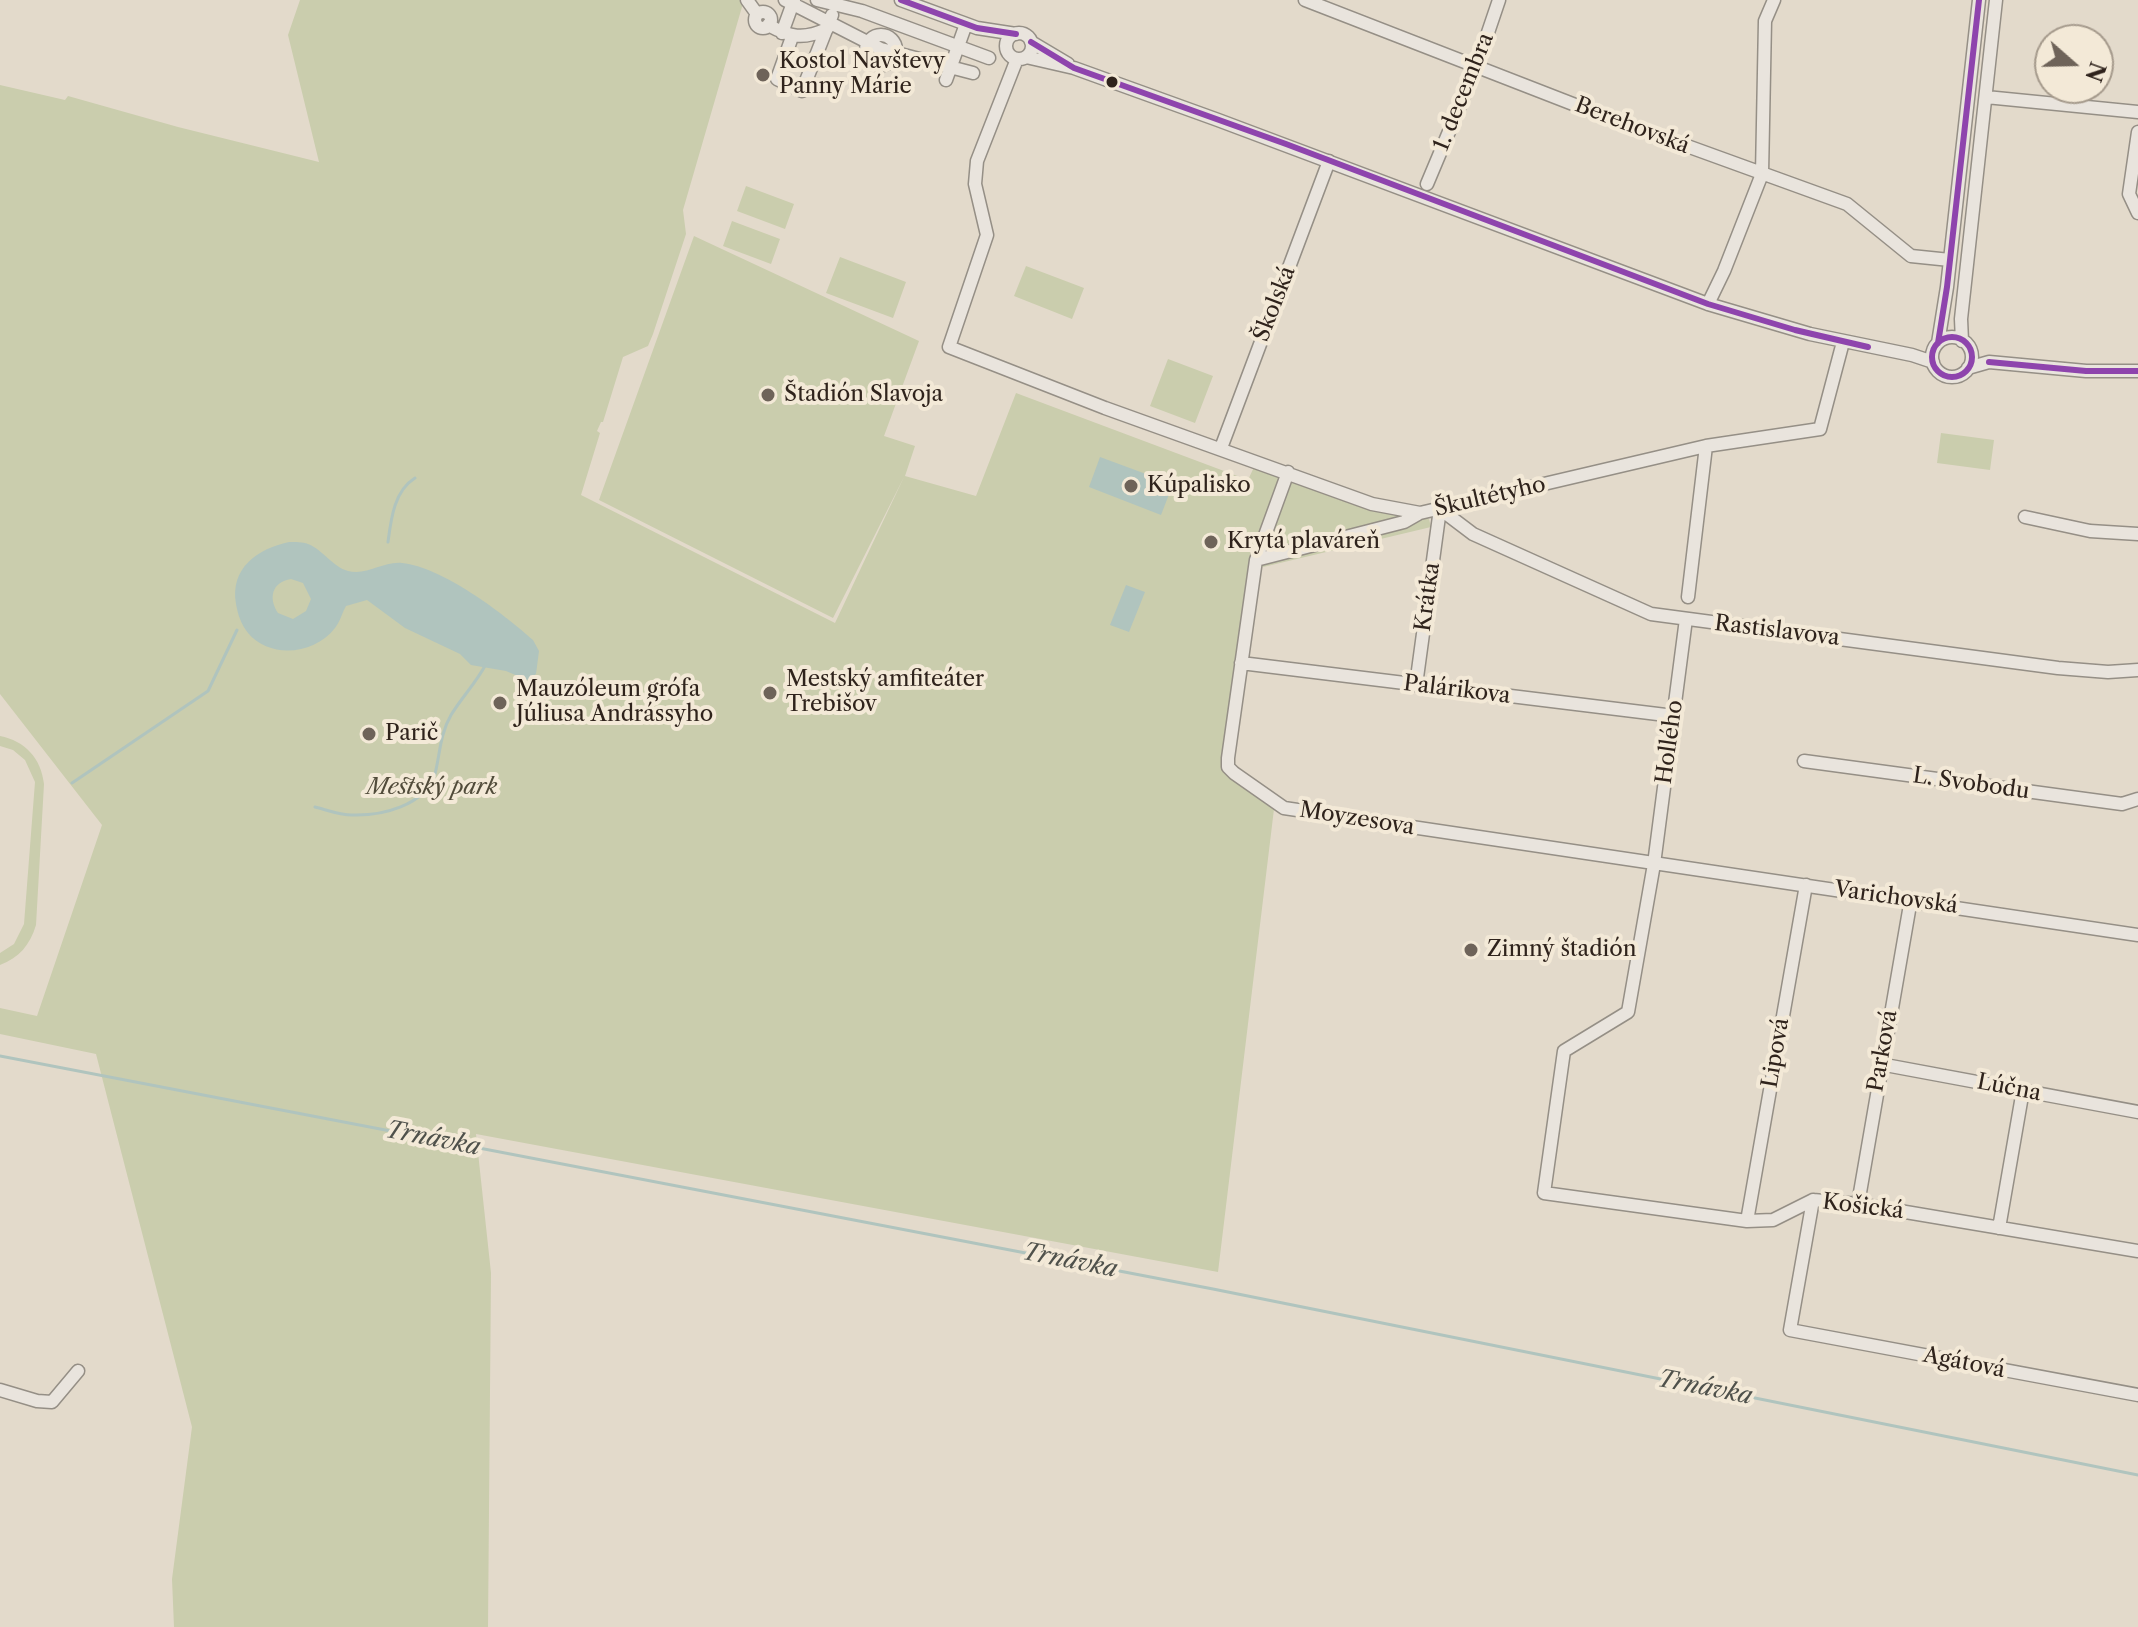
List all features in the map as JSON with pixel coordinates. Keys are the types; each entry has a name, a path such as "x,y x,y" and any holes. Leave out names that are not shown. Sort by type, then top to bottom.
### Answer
{"street":[{"path":"738,0 746,0 774,27 808,36 828,26"},
{"path":"778,0 774,27 777,79 802,91 836,4"},
{"path":"817,0 869,14 989,58"},
{"path":"901,0 917,3 971,26 1017,56 1074,68 1708,304 1843,342 1912,355 1935,352 1950,338 1989,362"},
{"name":"Berehovská","path":"1305,0 1596,113 1847,204 1911,256 1969,252"},
{"name":"1. decembra","path":"1427,184 1477,65 1499,0"},
{"path":"1708,304 1762,174 1765,21 1774,0"},
{"path":"1979,0 1950,255 1935,352 1937,370 1949,377 1958,376 1968,368 1989,362 2086,371 2138,371"},
{"path":"1968,368 1971,357 1961,319 1996,0"},
{"path":"774,27 791,1 828,26 868,43 973,73"},
{"path":"869,14 873,25 896,45 896,52"},
{"path":"971,26 1025,35 1031,42 1074,68"},
{"path":"946,80 958,47 971,26"},
{"path":"868,43 873,37 897,37 913,31"},
{"path":"1016,34 1008,40 1017,56"},
{"path":"1017,56 1031,51 1031,42"},
{"name":"Škultétyho","path":"1017,56 977,161 975,184 987,235 949,347 1105,408 1372,504 1420,513 1706,446 1820,429 1843,342"},
{"path":"1972,61 1989,62"},
{"path":"1986,97 2138,112"},
{"path":"2137,212 2129,194 2138,132"},
{"path":"1963,135 1981,137"},
{"name":"Školská","path":"1221,448 1329,161"},
{"path":"1688,597 1706,446"},
{"name":"Moyzesova","path":"1288,472 1256,560 1228,767 1284,808 1654,864"},
{"name":"Rastislavova","path":"1440,509 1473,534 1651,614 2058,668 2108,672 2138,670"},
{"name":"Krátka","path":"1416,685 1440,509"},
{"path":"1256,560 1404,522 1420,513"},
{"path":"2025,517 2090,531 2138,534"},
{"name":"Hollého","path":"1544,1193 1564,1051 1628,1012 1654,864 1686,619"},
{"name":"Palárikova","path":"1241,663 1674,716"},
{"name":"L. Svobodu","path":"1804,761 2122,804 2138,799"},
{"name":"Varichovská","path":"1654,864 1911,899 2138,935"},
{"name":"Lipová","path":"1747,1221 1806,885"},
{"name":"Parková","path":"1858,1204 1911,899"},
{"name":"Lúčna","path":"1880,1064 2138,1112"},
{"path":"1999,1228 2023,1090"},
{"name":"Košická","path":"1544,1193 1747,1221 1773,1220 1813,1200 1858,1204 2138,1251"},
{"name":"Agátová","path":"1813,1200 1790,1330 2138,1395"},
{"path":"0,1390 52,1402 78,1371"}],"green space":[{"name":"Mestský park","path":"300,0 744,0 683,210 686,234 648,346 623,357 603,422 597,431 600,433 581,495 835,623 904,477 833,618 599,500 694,236 919,341 884,436 915,446 905,476 976,496 1016,393 1248,480 1254,467 1367,509 1429,519 1431,527 1259,568 1248,567 1222,759 1230,777 1274,809 1218,1272 476,1134 491,1273 488,1627 174,1627 172,1579 192,1427 96,1054 0,1034 0,1008 37,1016 102,825 0,694 0,85 65,100 68,96 319,162 288,35"},
{"path":"746,186 794,204 785,229 737,211"},
{"path":"732,221 780,239 771,264 723,246"},
{"path":"840,257 906,282 893,318 826,293"},
{"path":"1026,266 1084,288 1072,319 1014,296"},
{"path":"1168,359 1213,376 1195,423 1150,406"},
{"path":"1941,433 1994,440 1990,470 1937,463"},
{"path":"0,736 17,742 30,752 39,766 44,784 36,925 23,950 0,965 0,953 14,944 24,924 35,782 25,760 13,750 0,746"}],"shaded area":[{"name":"Kúpalisko","path":"1100,457 1173,484 1161,515 1089,487"},
{"path":"289,542 308,544 348,571 362,572 402,563 435,573 489,605 533,640 539,651 536,674 527,680 506,671 471,665 460,654 405,628 367,600 346,606 335,628 316,644 292,650 268,647 257,641 243,626 235,591 237,580 248,562 277,545","holes":["291,579 303,583 311,599 306,611 293,619 278,613 273,602 276,587"]},
{"path":"1126,585 1145,592 1129,632 1110,625"}],"waterway":[{"path":"388,542 398,498 415,478"},
{"path":"72,783 208,691 237,630"},
{"path":"315,807 347,815 376,814 401,807 422,794 435,774 447,722 486,664"},
{"name":"Trnávka","path":"0,1056 1213,1289 2138,1475"}],"transit line":[{"path":"901,0 977,28 1016,34"},
{"path":"1938,343 1979,0"},
{"path":"1031,42 1074,68 1286,144 1708,304 1795,330 1868,347"},
{"path":"1952,337 1966,343 1972,357 1966,371 1952,377 1938,371 1932,357 1938,343 1952,337"},
{"path":"1989,362 2086,371 2138,371"}],"place":[{"name":"Kostol Navštevy Panny Márie","path":"763,75"},
{"name":"Štadión Slavoja","path":"768,395"},
{"name":"Kúpalisko","path":"1131,486"},
{"name":"Krytá plaváreň","path":"1211,542"},
{"name":"Mestský amfiteáter Trebišov","path":"770,693"},
{"name":"Mauzóleum grófa Júliusa Andrássyho","path":"500,703"},
{"name":"Parič","path":"369,734"},
{"name":"Zimný štadión","path":"1471,950"}]}
